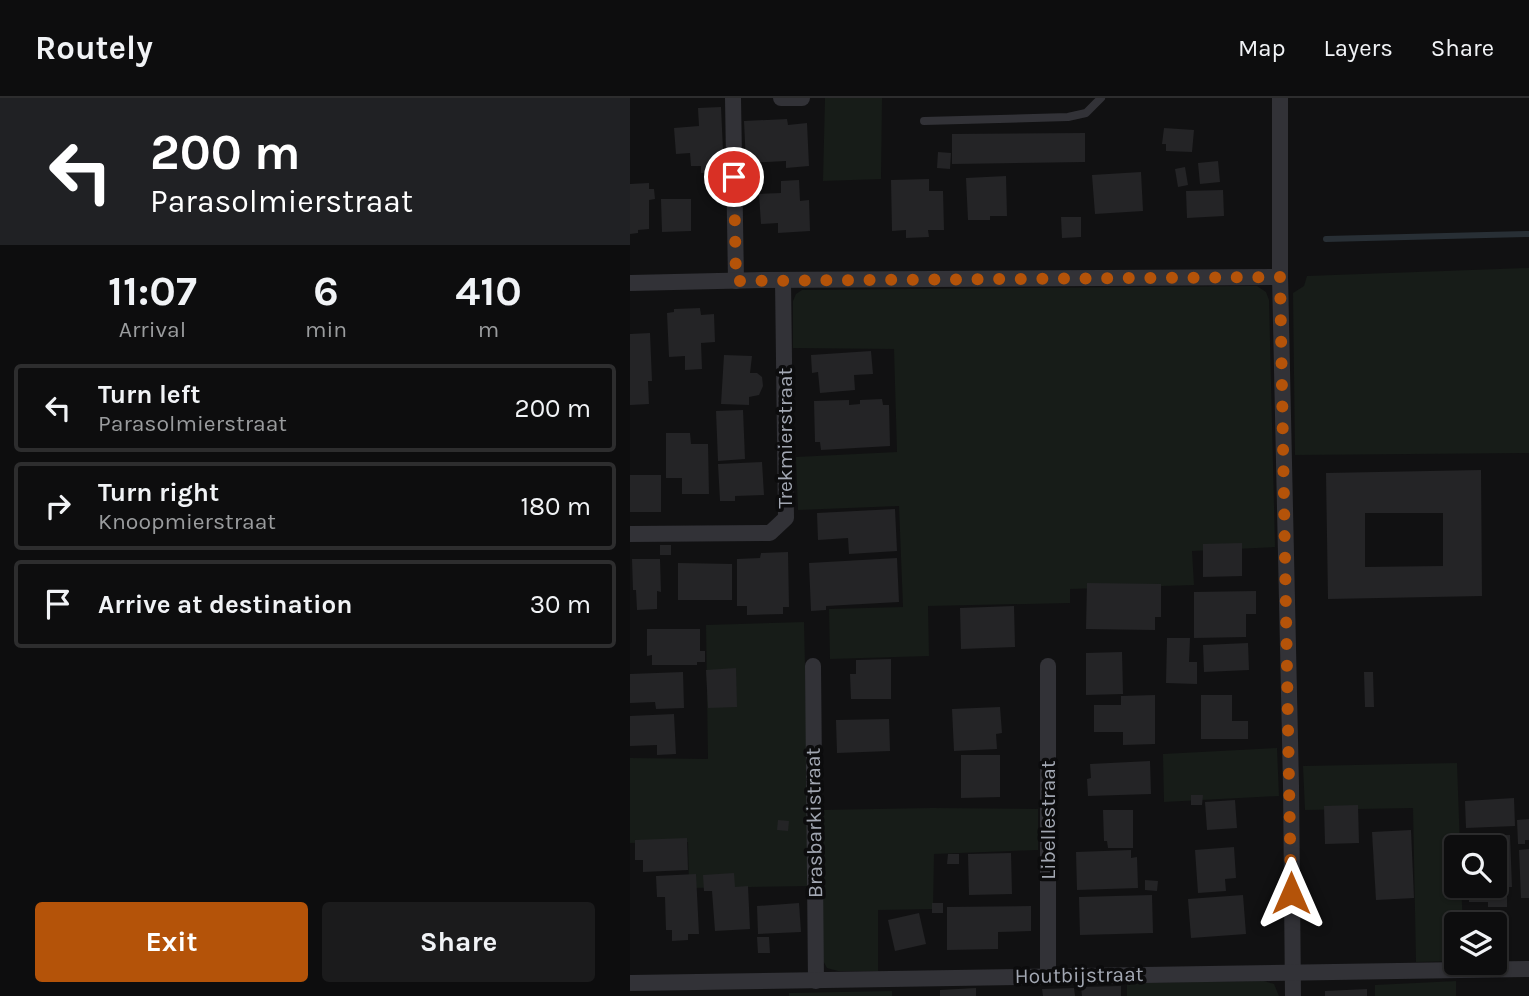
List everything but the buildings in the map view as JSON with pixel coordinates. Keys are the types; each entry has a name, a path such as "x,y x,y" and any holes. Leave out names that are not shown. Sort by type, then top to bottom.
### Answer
{"street":[{"path":"733,98 736,281"},
{"path":"781,98 802,98"},
{"path":"1280,98 1280,277 1293,996"},
{"path":"630,283 1280,277"},
{"name":"Trekmierstraat","path":"630,534 770,533 786,518 783,280"},
{"name":"Brasbarkistraat","path":"813,666 816,981"},
{"name":"Libellestraat","path":"1048,666 1048,975"},
{"name":"Houtbijstraat","path":"630,983 1529,969"}],"lane":[{"path":"923,121 1068,117 1086,113 1101,98"}],"shaded area":[{"path":"825,98 882,98 881,179 823,181"},
{"path":"1529,268 1529,453 1295,455 1293,293 1304,286 1307,276"},
{"path":"1257,286 1266,292 1269,300 1275,547 1192,551 1194,585 1070,589 1070,603 928,606 929,656 830,659 829,609 903,607 899,506 798,510 796,457 897,452 894,349 793,348 793,301 796,294 802,290"},
{"path":"804,622 810,886 689,888 688,842 630,843 630,758 708,759 706,625"},
{"path":"1277,748 1279,796 1164,802 1163,754"},
{"path":"1457,763 1460,835 1444,835 1444,898 1462,898 1462,912 1444,912 1444,961 1416,962 1413,808 1305,810 1303,766"},
{"path":"1038,809 1038,850 934,854 933,909 878,910 878,971 838,971 827,968 820,955 819,810"},
{"path":"1264,981 1274,984 1279,996 1127,996 1127,983"},
{"path":"1456,981 1456,996 1375,996 1375,985"},
{"path":"892,991 892,996 789,996 789,993"}],"waterway":[{"path":"1326,239 1529,234"}],"route":[{"path":"734,177 736,281 1280,277 1291,893"}]}
